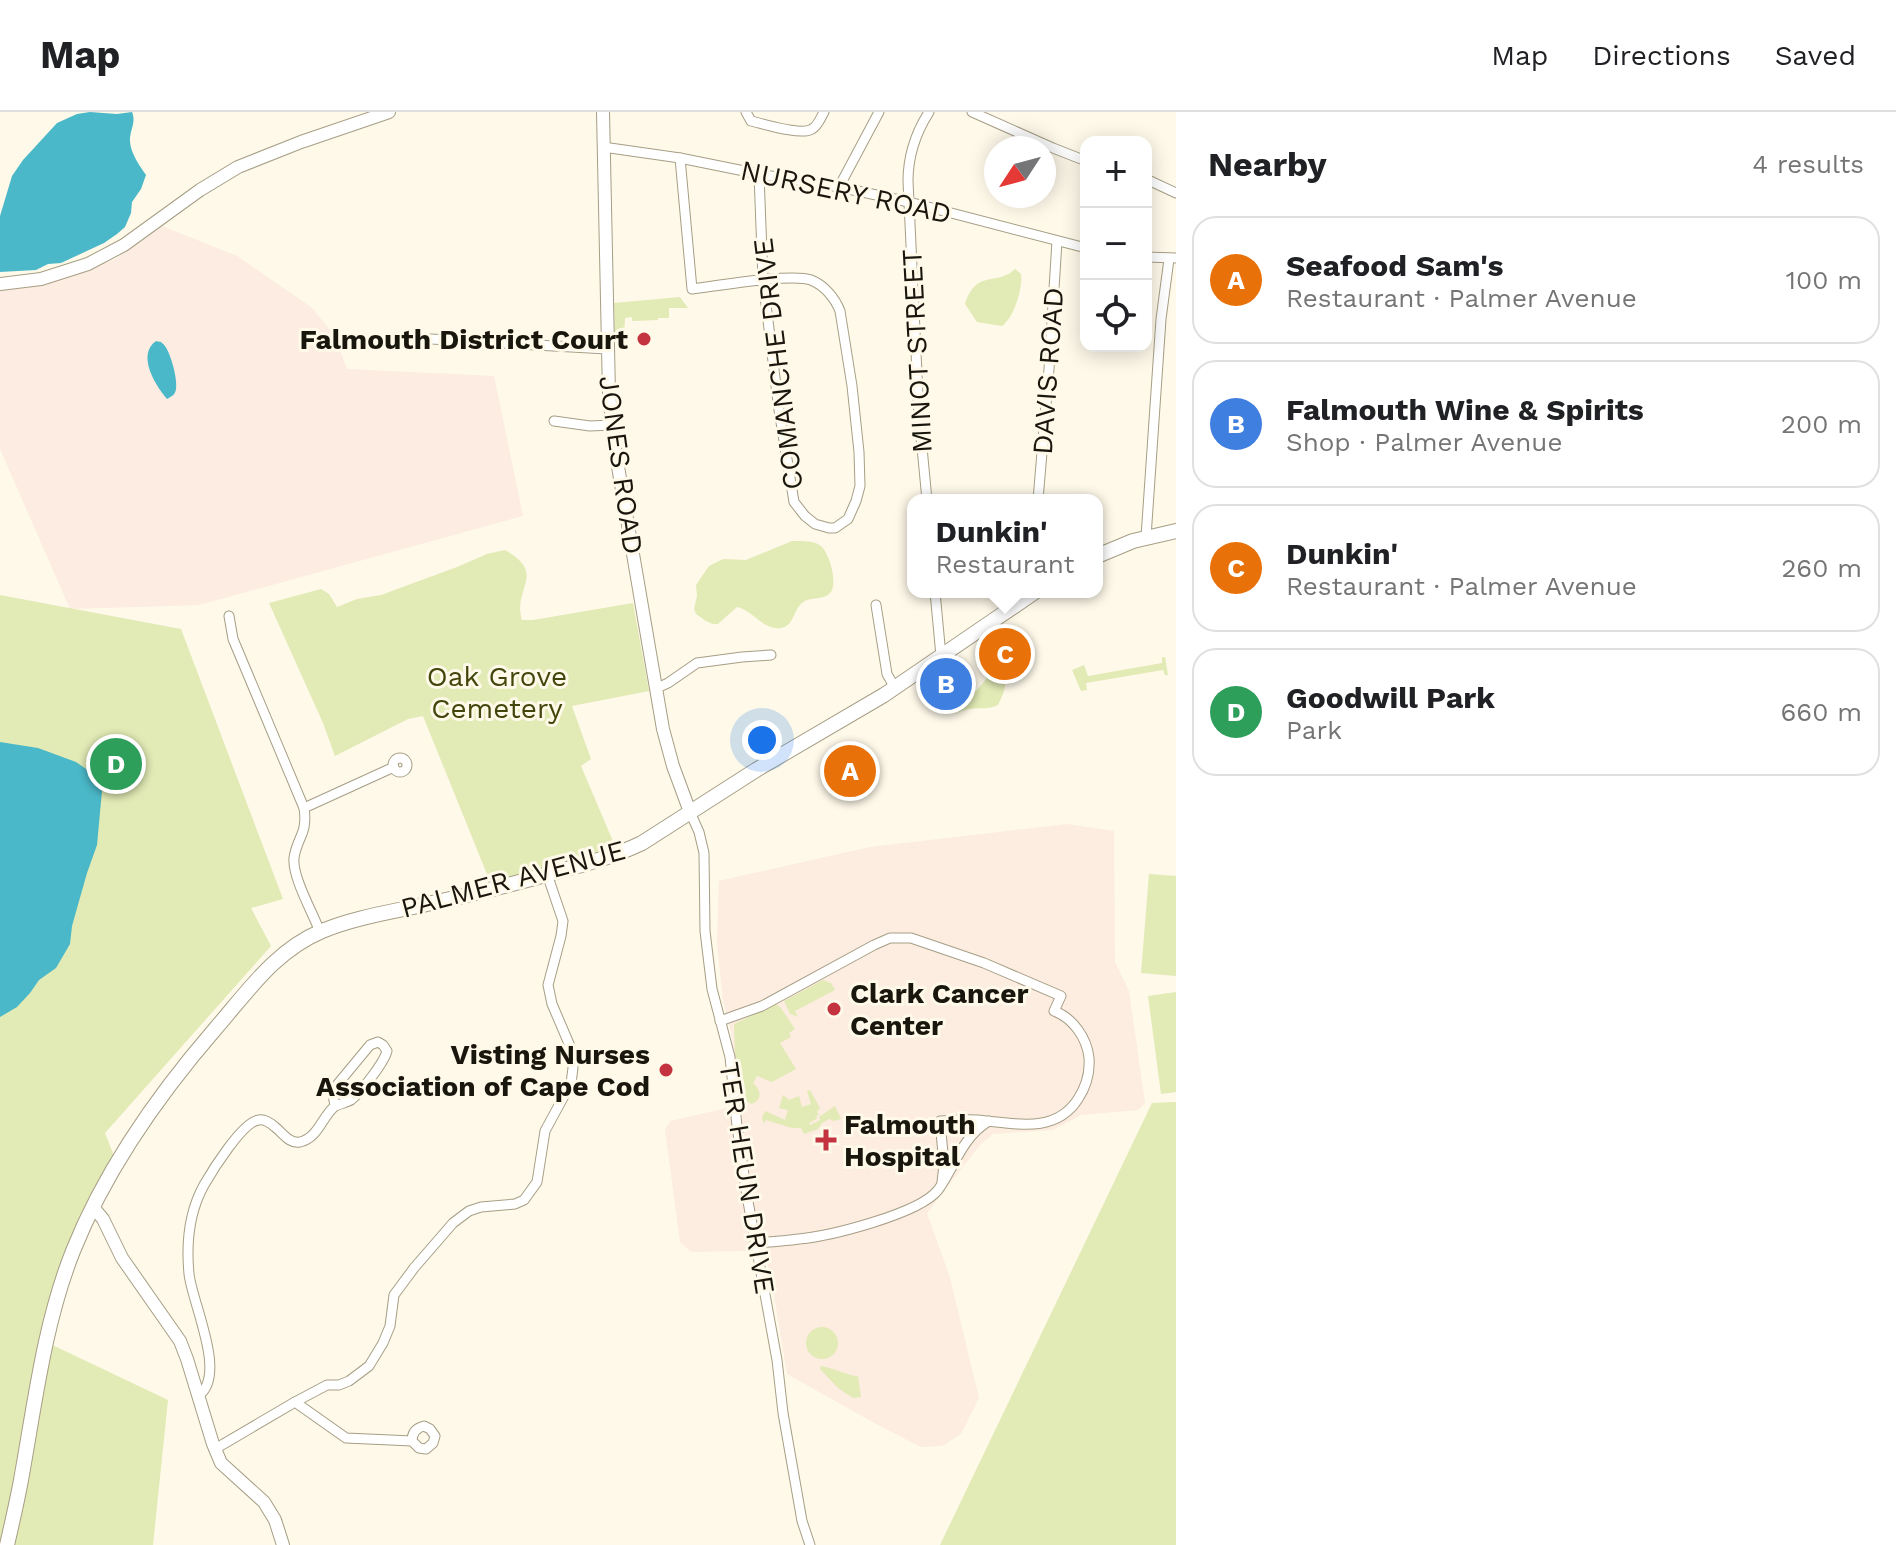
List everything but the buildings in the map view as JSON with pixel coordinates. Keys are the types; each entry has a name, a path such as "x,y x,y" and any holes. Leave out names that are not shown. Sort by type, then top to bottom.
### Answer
{"highway":[{"path":"1103,553 1122,544 1176,531"},
{"name":"PALMER AVENUE","path":"7,1545 47,1336 69,1262 95,1202 156,1102 260,975 280,957 320,932 370,916 547,874 623,852 645,842 756,770 853,715 1025,598"}],"main road":[{"path":"0,284 41,279 88,264 124,245 200,190 238,167 389,112"},
{"name":"JONES ROAD","path":"603,112 607,349 612,425 666,744 690,812"},
{"path":"95,1202 108,1213 114,1243 122,1258 180,1341 221,1463 264,1502 275,1520 283,1545"}],"street":[{"path":"746,112 751,121 807,131 815,126 824,112"},
{"path":"839,187 879,112"},
{"name":"MINOT STREET","path":"926,494 919,416 908,170 911,150 929,112"},
{"path":"972,112 1080,159"},
{"name":"NURSERY ROAD","path":"603,147 839,187 1080,247"},
{"path":"680,158 692,289 763,280"},
{"name":"COMANCHE DRIVE","path":"759,174 763,280 794,502 815,524 835,528 848,519 860,486 843,318 838,305 815,282 796,278 763,280"},
{"path":"1152,182 1176,193"},
{"name":"DAVIS ROAD","path":"1038,494 1057,241"},
{"path":"1146,537 1161,319 1172,258 1152,257"},
{"path":"431,339 607,349"},
{"path":"554,421 590,426 612,425"},
{"path":"936,598 941,656"},
{"path":"876,605 887,674 895,688"},
{"path":"229,616 233,639 304,808 306,826 293,863 320,932"},
{"path":"657,688 697,663 771,655"},
{"path":"304,808 394,767"},
{"name":"TER HEUN DRIVE","path":"690,812 704,853 706,949 712,989 730,1057 738,1135 777,1360 783,1413 802,1521 810,1545"},
{"path":"215,1449 327,1385 349,1381 369,1366 390,1326 394,1295 453,1223 469,1211 481,1207 515,1204 524,1200 537,1182 545,1131 571,1083 573,1068 570,1046 552,1004 548,985 563,921 547,874"},
{"path":"720,1021 762,1006 890,938 911,938 984,963 1061,996 1054,1011 1067,1018 1076,1028 1089,1053 1088,1076 1079,1097 1064,1114 1047,1123 940,1121 944,1165 942,1182"},
{"path":"198,1396 206,1388 208,1348 191,1288 187,1258 190,1222 204,1185 235,1140 255,1121 266,1121 295,1142 301,1142 315,1133 335,1106 354,1097 376,1070 386,1056 383,1045 378,1042 370,1045 336,1086 333,1095 335,1106"},
{"path":"756,1243 808,1238 867,1223 921,1203 934,1194 964,1143 989,1121"},
{"path":"295,1402 346,1438 412,1441"}],"shaded area":[{"path":"162,226 237,256 311,307 334,335 347,369 494,376 523,516 199,605 70,609 0,449 0,288 114,260"},
{"name":"Falmouth Hospital","path":"1067,824 1114,831 1115,962 1129,991 1145,1103 1138,1110 1081,1115 1053,1130 993,1134 980,1145 927,1213 950,1278 979,1398 961,1434 942,1446 921,1447 787,1374 765,1253 691,1252 680,1242 665,1129 671,1121 741,1102 731,1032 723,1001 717,943 719,881 870,847"}],"green space":[{"path":"1015,269 1021,274 1021,287 1014,310 1006,322 1002,326 977,322 965,304 975,286"},
{"path":"680,297 688,308 669,308 669,318 658,320 632,321 632,317 625,318 624,336 615,337 614,303"},
{"path":"792,541 816,543 825,551 833,578 829,594 804,602 790,622 781,628 769,626 737,607 718,624 696,614 696,585 709,566 723,559 746,560"},
{"name":"Oak Grove Cemetery","path":"505,550 518,559 527,574 521,599 522,620 633,603 649,691 572,706 591,759 581,766 615,846 491,884 423,716 408,719 335,756 269,603 321,589 329,594 337,607 357,599 381,595"},
{"path":"0,595 181,629 283,899 251,908 271,946 105,1133 116,1161 92,1213 46,1342 168,1400 153,1545 0,1545"},
{"path":"1162,657 1165,657 1168,675 1163,670 1086,683 1087,690 1081,691 1072,670 1084,665 1088,676 1162,663"},
{"path":"996,671 1004,672 1005,681 998,705 949,714 952,706 977,690"},
{"path":"1149,874 1176,876 1176,976 1141,973"},
{"path":"823,980 831,983 835,990 795,1011 798,1017 790,1014 784,1001"},
{"path":"1176,992 1176,1092 1161,1094 1148,996"},
{"path":"776,1004 795,1029 789,1033 791,1037 780,1043 796,1069 772,1082 757,1076 753,1083 759,1097 752,1104 743,1100 742,1096 734,1024"},
{"path":"810,1090 820,1108 817,1112 819,1115 815,1117 818,1118 810,1125 835,1106 841,1119 829,1119 818,1129 804,1134 801,1128 766,1120 764,1124 762,1118 765,1111 785,1120 788,1110 779,1108 783,1095 789,1100 799,1096 802,1107 811,1104 807,1091"},
{"path":"1176,1102 1176,1545 940,1545 1152,1103"},
{"path":"822,1327 833,1332 838,1343 833,1354 822,1359 811,1354 806,1343 811,1332"},
{"path":"821,1366 858,1376 861,1397 853,1398 838,1388 820,1369"}],"water":[{"path":"90,112 132,112 131,148 146,175 132,202 125,227 104,243 61,263 48,264 36,270 0,272 0,216 12,176 57,123"},
{"path":"156,341 165,346 175,372 176,391 167,399 153,379 148,362 150,347"},
{"path":"0,742 38,748 76,762 89,771 102,791 97,845 72,926 70,944 56,968 39,980 17,1007 0,1017"}],"place":[{"name":"Falmouth District Court","path":"644,339"},
{"name":"Dunkin'","path":"1005,654"},
{"name":"Falmouth Wine & Spirits","path":"946,684"},
{"name":"Goodwill Park","path":"116,764"},
{"name":"Seafood Sam's","path":"850,771"},
{"name":"Clark Cancer Center","path":"834,1009"},
{"name":"Visting Nurses Association of Cape Cod","path":"666,1070"},
{"name":"Falmouth Hospital","path":"826,1140"}]}
